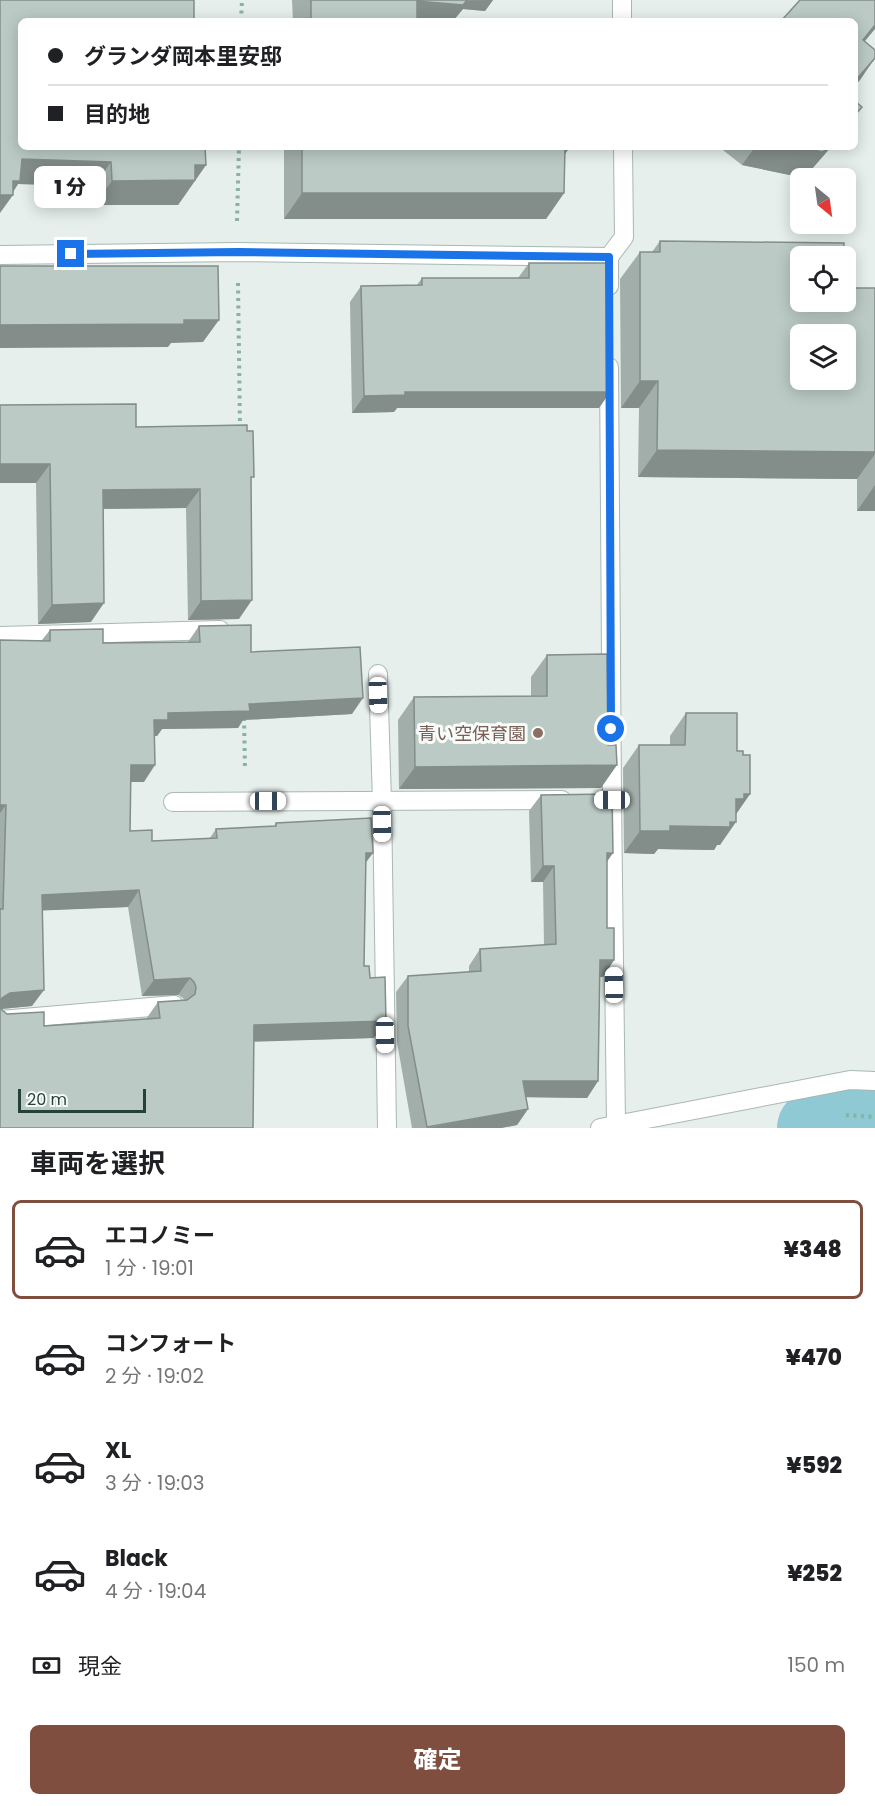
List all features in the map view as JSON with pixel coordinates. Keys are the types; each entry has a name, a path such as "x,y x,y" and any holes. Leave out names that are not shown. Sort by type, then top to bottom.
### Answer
{"street":[{"path":"622,0 622,18"},
{"path":"609,304 609,257 624,237 622,150"},
{"path":"0,255 238,252 609,257"},
{"path":"609,351 606,800 608,1126 850,1080 875,1081"},
{"path":"0,636 242,630"},
{"path":"378,674 387,1128"},
{"path":"173,802 577,800"},
{"path":"0,1020 174,1005"}],"path":[{"path":"241,18 242,0"},
{"path":"238,150 240,429"},
{"path":"244,710 245,801"}],"building":[{"path":"0,0 194,0 194,18 18,18 18,150 205,150 206,165 195,165 195,180 112,181 111,162 22,159 20,181 13,181 13,195 0,195"},
{"path":"311,0 467,0 463,5 417,1 417,18 311,18"},
{"path":"800,0 875,0 875,25 863,40 875,50 875,58 858,78 858,18 784,18"},
{"path":"302,150 565,150 564,193 302,193"},
{"path":"660,241 844,243 844,246 790,246 790,312 856,312 856,288 875,288 875,452 657,450 658,381 640,381 640,252 660,252"},
{"path":"529,263 609,263 610,392 405,392 405,395 364,396 361,286 422,285 422,278 529,278"},
{"path":"0,266 218,266 219,320 184,320 184,324 0,325"},
{"path":"136,404 136,427 247,425 247,431 253,431 252,600 201,601 200,489 103,490 104,603 52,605 50,464 0,464 0,405"},
{"path":"251,625 251,652 360,647 363,698 249,704 250,711 168,713 168,720 154,720 155,765 131,765 130,831 152,830 152,841 217,838 216,829 371,818 373,853 366,853 364,966 369,966 370,978 385,977 386,1021 254,1025 253,1128 0,1128 0,1004 0,909 3,909 6,805 0,805 0,640 50,641 50,630 103,629 103,643 200,642 199,626","holes":["139,890 154,980 190,978 196,987 195,994 187,1000 158,1002 160,1018 44,1026 44,1012 7,1014 2,1010 0,1004 2,998 10,993 44,990 42,895"]},
{"path":"607,654 608,745 616,745 617,765 415,767 414,697 547,696 547,655"},
{"path":"686,713 737,713 737,751 743,751 743,755 750,755 750,794 744,794 744,799 736,799 736,822 730,822 730,827 670,826 670,831 640,831 639,745 685,745"},
{"path":"612,794 613,853 607,853 607,928 614,928 614,960 600,960 598,1081 523,1081 528,1109 427,1127 408,1026 408,976 481,971 480,949 556,944 554,866 543,866 541,795"}],"waterway":[{"path":"815,1128 848,1122 875,1124"}],"place":[{"name":"青い空保育園","path":"538,733"}],"route":[{"path":"71,254 238,252 609,257 611,729"}]}
